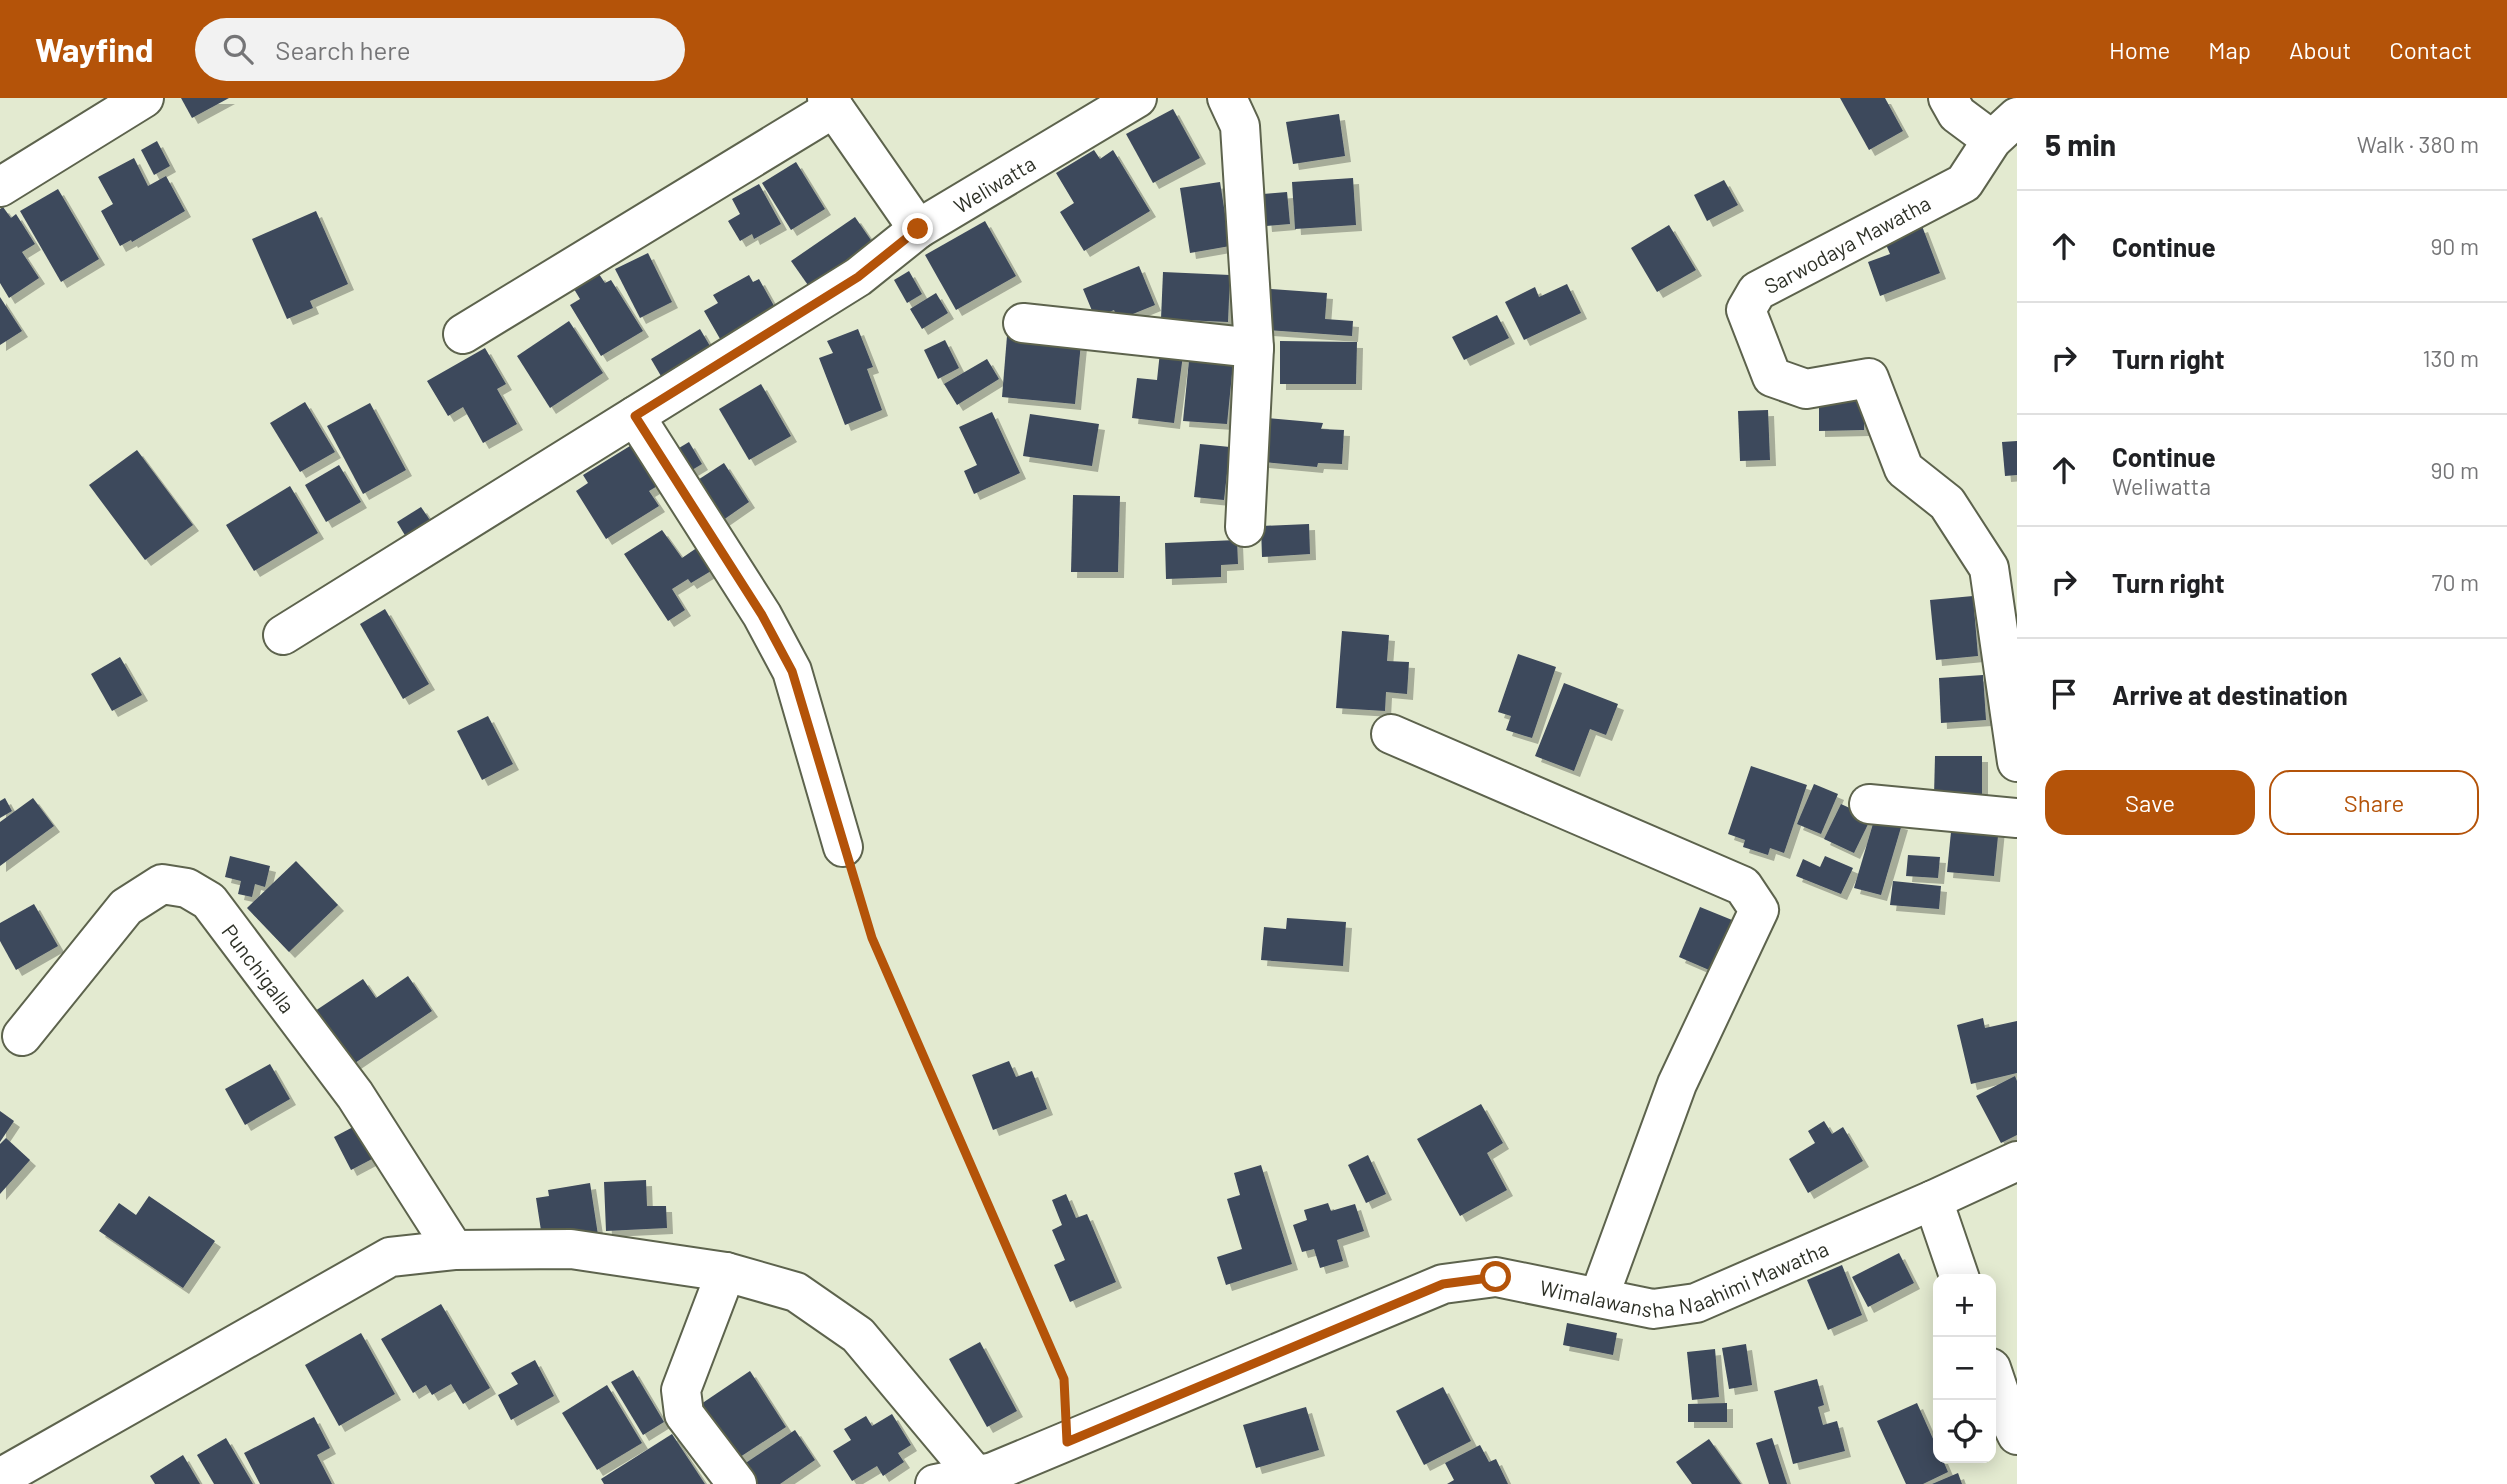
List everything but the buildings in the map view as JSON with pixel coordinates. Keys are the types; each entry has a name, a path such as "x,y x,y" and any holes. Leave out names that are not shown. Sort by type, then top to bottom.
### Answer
{"street":[{"path":"0,187 144,98"},
{"name":"Weliwatta","path":"283,635 858,277 918,229 1137,98"},
{"path":"1227,98 1240,125 1254,348 1244,527"},
{"path":"1948,98 1957,114 2004,129"},
{"path":"463,334 831,103 918,229"},
{"name":"Sarwodaya Mawatha","path":"2004,129 1964,183 1757,291 1746,310 1772,377 1806,389 1869,378 1904,468 1947,503 1989,568 2017,762"},
{"path":"1023,323 1254,348"},
{"path":"635,416 762,615 792,671 843,847"},
{"path":"1391,734 1743,886 1759,909 1677,1084 1599,1297"},
{"path":"1869,804 2017,818"},
{"name":"Punchigalla","path":"22,1036 126,907 162,884 187,888 209,901 355,1095 454,1251"},
{"name":"Wimalawansha Naahimi Mawatha","path":"935,1484 987,1477 1443,1284 1496,1277 1653,1309 1696,1303 2017,1161"},
{"path":"1933,1200 1958,1274"},
{"path":"0,1478 390,1257 454,1251 571,1249 726,1272 796,1292 858,1335 987,1477"},
{"path":"726,1272 681,1390 684,1414 737,1484"},
{"path":"1996,1383 2017,1435"}],"path":[{"path":"843,847 872,938 1064,1379 1067,1442"}],"route":[{"path":"918,229 858,277 635,416 762,615 792,671 872,938 1064,1379 1067,1442 1443,1284 1496,1277"}]}
